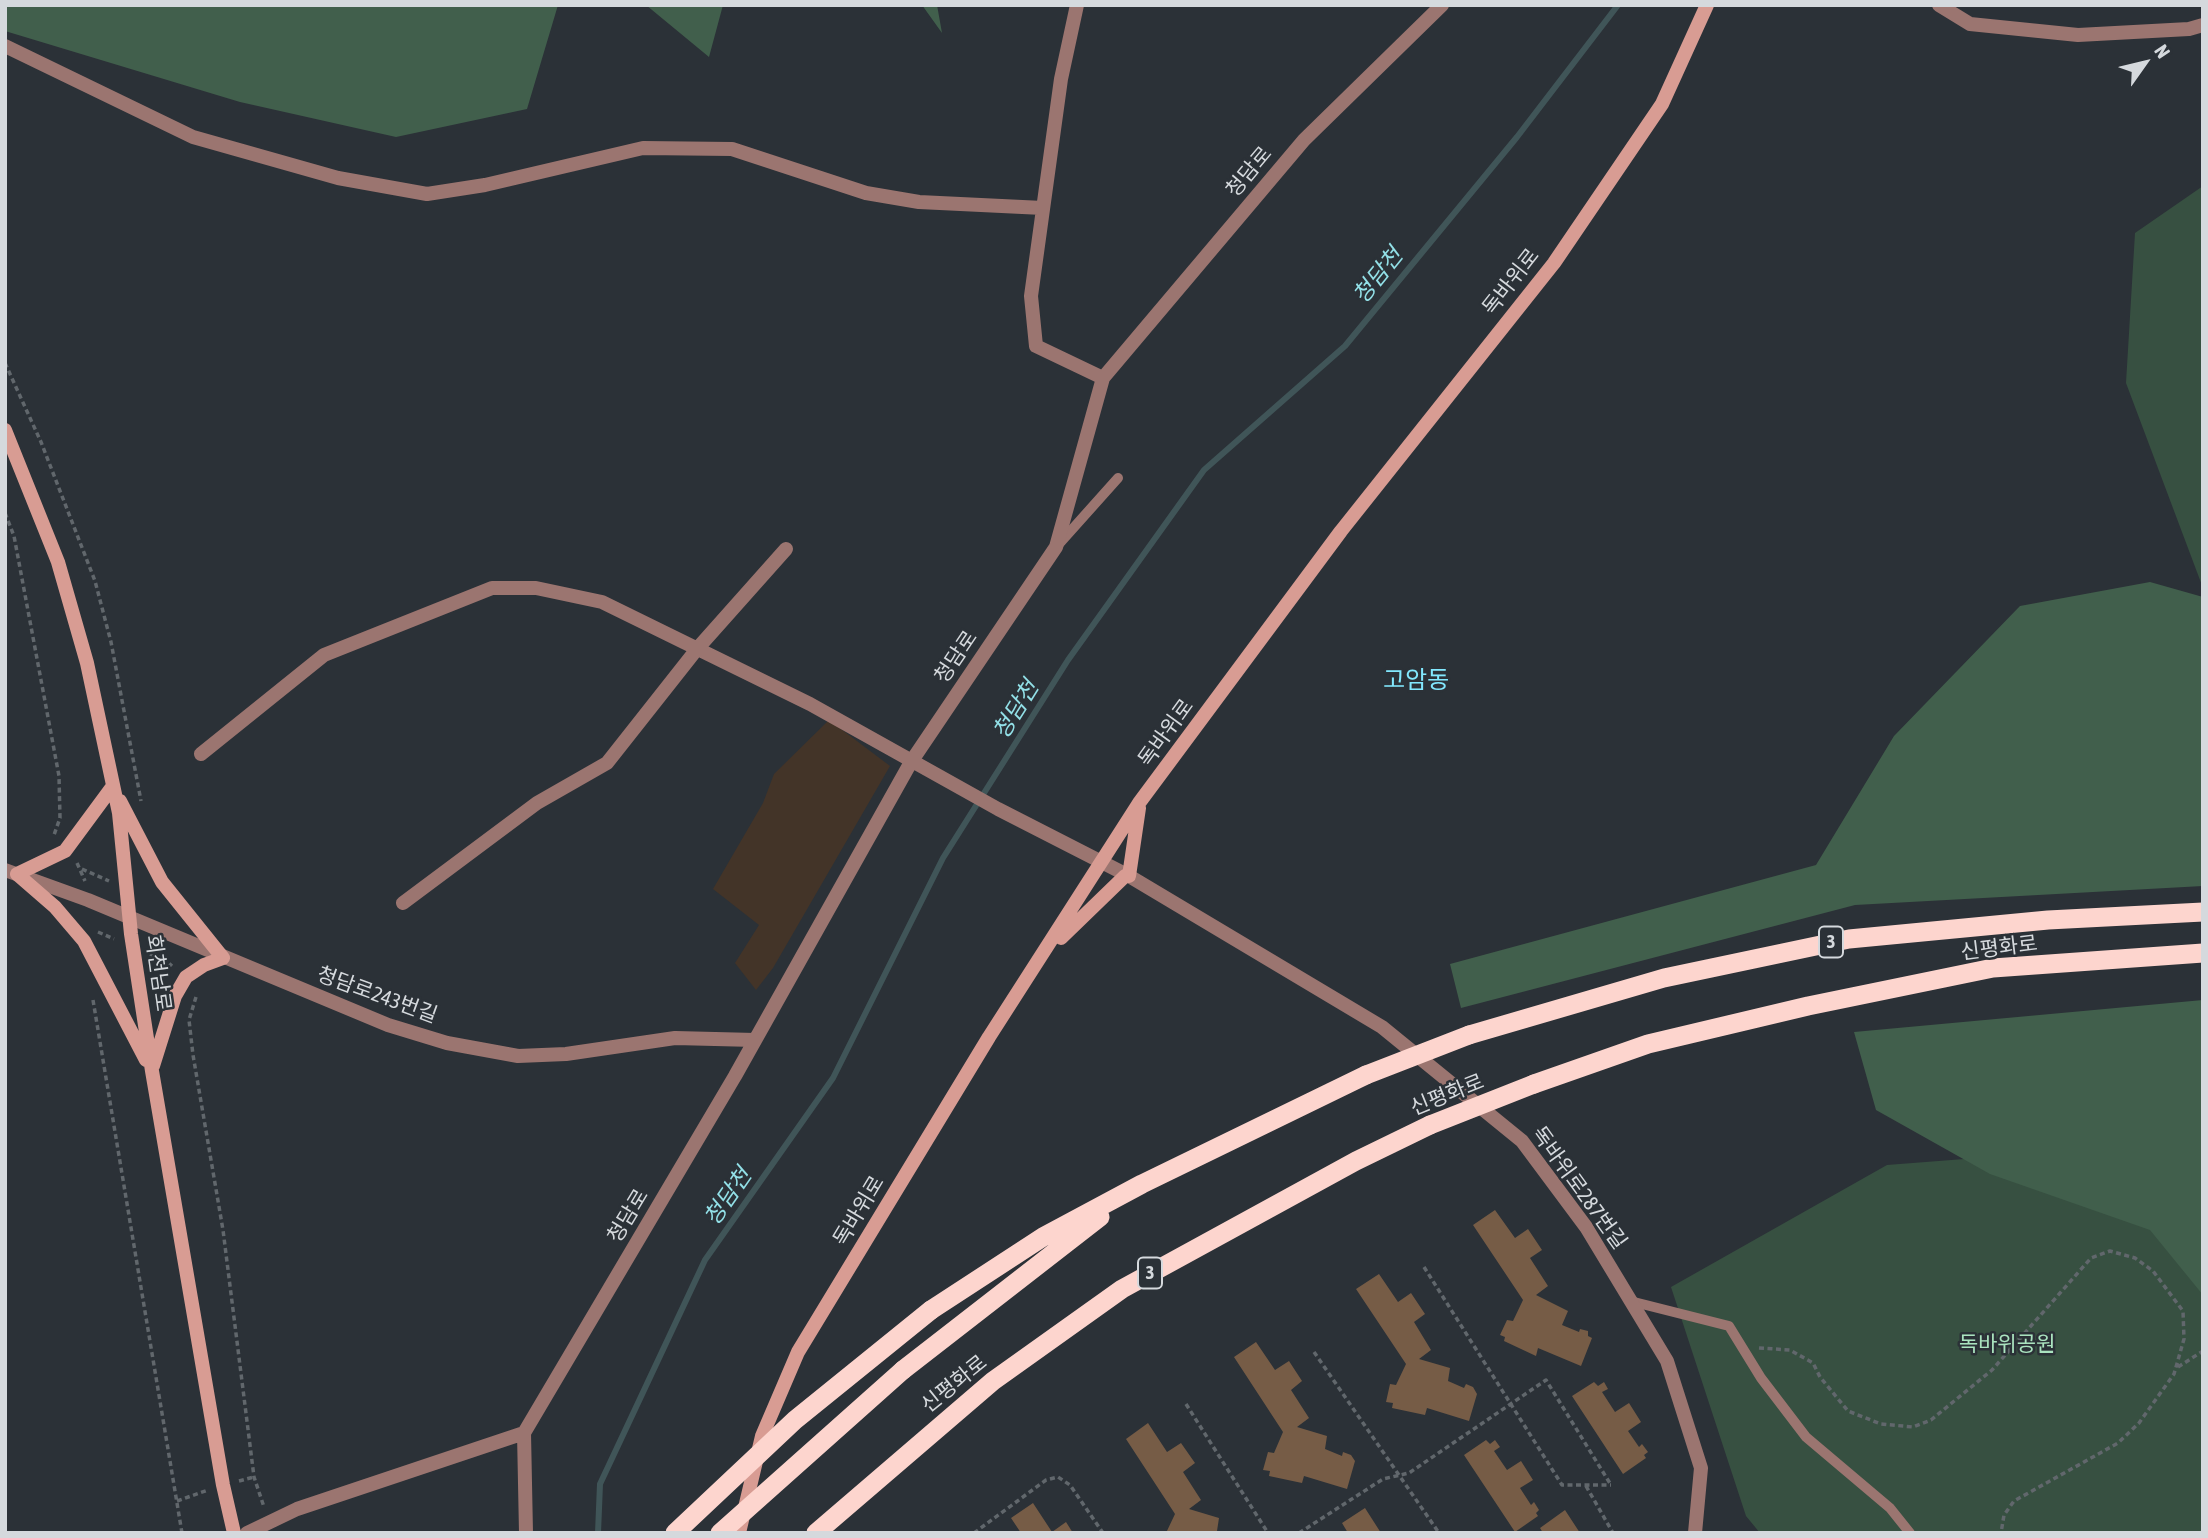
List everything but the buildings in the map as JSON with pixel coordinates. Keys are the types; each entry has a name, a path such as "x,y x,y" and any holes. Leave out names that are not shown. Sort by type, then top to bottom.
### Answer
{"highway":[{"name":"신평화로","path":"675,1533 795,1420 931,1310 1043,1237 1142,1184 1366,1075 1469,1035 1664,978 1849,939 2048,920 2203,912"},
{"name":"신평화로","path":"816,1533 896,1461 993,1381 1122,1289 1430,1125 1534,1084 1648,1044 1808,1006 1993,968 2203,953"},
{"name":"신평화로","path":"720,1533 903,1370 1142,1184"}],"main road":[{"name":"독바위로","path":"739,1533 762,1436 798,1352 989,1037 1045,954 1139,803 1341,531 1554,263 1662,104 1707,5"},
{"name":"회천남로","path":"5,430 58,562 87,663 113,786 152,1071 222,1485 234,1533"},
{"path":"11,872 65,851 113,786 162,882 223,958 204,965 186,977 175,996 152,1071"},
{"path":"1045,954 1127,876 1139,803"},
{"path":"11,872 55,907 84,941 152,1071"}],"street":[{"path":"1077,5 1061,79 1031,296 1036,346 1103,378"},
{"name":"청담로","path":"524,1433 918,765 1056,547 1103,378 1304,140 1442,5"},
{"path":"1939,5 1970,24 2078,34 2189,29 2203,25"},
{"path":"5,46 193,137 338,178 428,194 485,186 643,148 732,149 866,193 919,202 1043,208"},
{"path":"403,903 537,803 607,763 697,649 786,549"},
{"path":"201,754 324,655 492,588 536,587 602,602 810,704 918,765 1101,861"},
{"name":"독바위로287번길","path":"1101,861 1382,1027 1522,1141 1586,1227 1634,1302 1667,1362 1701,1468 1695,1533"},
{"name":"청담로243번길","path":"11,872 89,900 130,920 388,1026 447,1043 518,1056 566,1054 675,1038 755,1040"},
{"path":"247,1533 297,1509 524,1433 526,1533"}],"lane":[{"path":"1056,547 1118,478"},
{"path":"1634,1302 1729,1326 1761,1378 1806,1437 1890,1508 1910,1533"}],"path":[{"path":"5,363 41,442 95,581 111,642 142,806"},
{"path":"5,513 14,536 59,776 60,818 52,840"},
{"path":"198,990 189,1020 223,1230 254,1477"},
{"path":"93,996 182,1533"},
{"path":"1741,1346 1790,1350 1813,1363 1820,1377 1848,1411 1881,1424 1913,1427 1931,1420 1992,1370 2091,1258 2110,1251 2135,1258 2153,1271 2183,1311 2184,1339 2176,1368 2139,1423 2118,1443 2014,1501 2004,1515 2001,1533"},
{"path":"1299,1533 1383,1479 1409,1473 1513,1404 1546,1380 1611,1485 1562,1485 1513,1404 1424,1267"},
{"path":"2176,1368 2203,1351"},
{"path":"1314,1352 1396,1476 1438,1533"},
{"path":"1186,1404 1268,1533"},
{"path":"974,1533 1046,1480 1058,1477 1070,1485 1103,1533"},
{"path":"1586,1485 1613,1533"}],"shaded area":[{"path":"829,720 890,766 773,968 756,990 735,963 759,925 713,889 763,803 774,774"}],"green space":[{"path":"5,5 558,5 527,109 396,137 240,102 5,31"},
{"path":"646,5 723,5 709,57"},
{"path":"922,5 937,5 942,33"},
{"path":"2203,186 2203,588 2126,383 2135,233"},
{"path":"2150,582 2203,597 2203,886 1855,905 1461,1008 1450,964 1816,865 1894,736 2020,606"},
{"path":"2203,1000 2203,1295 2150,1230 1990,1174 1876,1110 1854,1032"},
{"name":"독바위공원","path":"2119,1147 2203,1205 2203,1533 1760,1533 1746,1516 1671,1287 1887,1165"}],"waterway":[{"name":"청담천","path":"598,1533 600,1484 705,1260 833,1078 943,858 1068,660 1204,470 1345,346 1517,137 1618,5"}],"district":[{"name":"고암동","path":"1416,680"}]}
